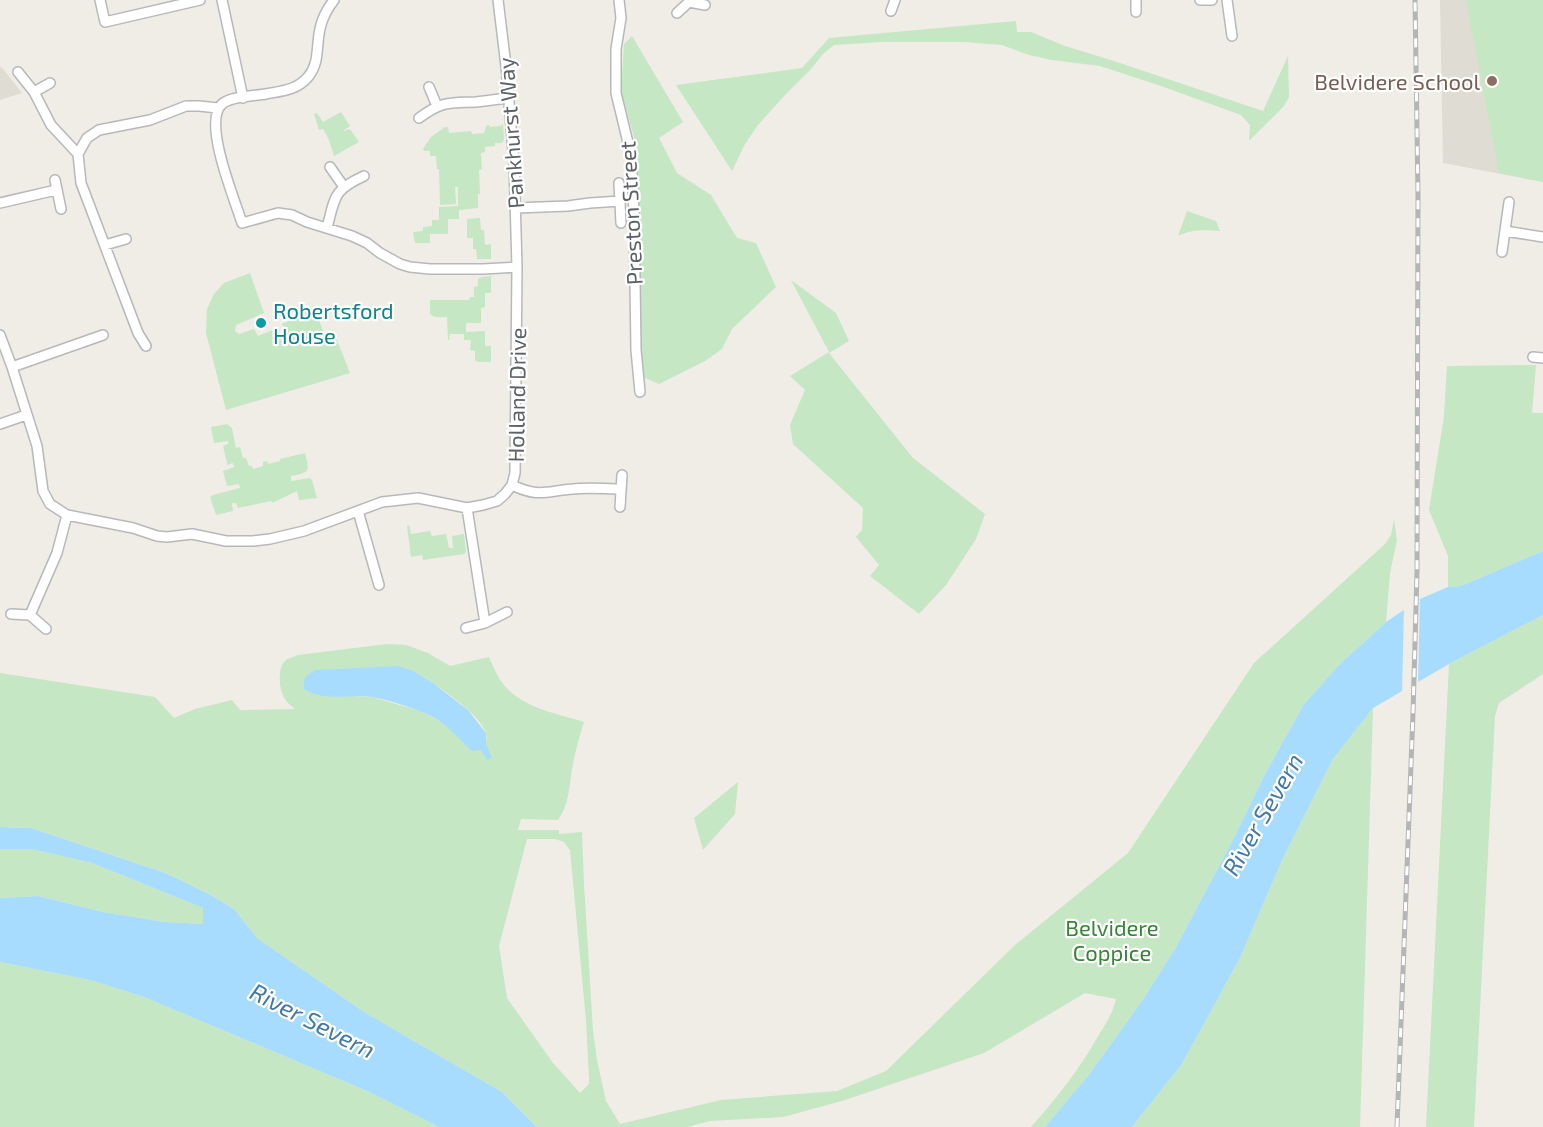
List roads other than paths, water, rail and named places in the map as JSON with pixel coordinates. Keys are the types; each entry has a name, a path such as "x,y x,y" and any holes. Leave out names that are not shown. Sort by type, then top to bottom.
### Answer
{"street":[{"path":"100,0 105,22 200,0"},
{"path":"222,0 243,98"},
{"path":"334,0 327,9 319,30 315,65 309,76 297,87 280,92 231,99 218,108 215,121 217,144 242,223 278,213 292,214 307,222 352,236 400,264 410,267 440,269 517,267"},
{"name":"Pankhurst Way","path":"498,0 514,163 517,267"},
{"name":"Preston Street","path":"619,0 621,18 616,49 616,93 631,155 636,350 640,392"},
{"path":"891,11 895,0"},
{"path":"1136,0 1136,12"},
{"path":"1200,0 1212,0"},
{"path":"1227,0 1232,36"},
{"path":"677,13 689,1 705,5"},
{"path":"18,72 34,92 51,124 78,154"},
{"path":"34,92 50,83"},
{"path":"429,87 437,106"},
{"path":"419,118 437,106 452,102 509,98"},
{"path":"146,346 138,333 81,183 78,154 87,138 99,130 150,120 186,106 218,108"},
{"path":"330,167 344,187"},
{"path":"327,228 337,194 347,184 364,176"},
{"path":"619,183 621,223"},
{"path":"0,202 56,185 61,209"},
{"path":"516,208 620,201"},
{"path":"1502,252 1509,202"},
{"path":"1505,231 1543,237"},
{"path":"105,245 126,239"},
{"name":"Holland Drive","path":"67,515 133,528 157,536 192,534 226,541 242,541 286,535 320,526 382,502 418,498 467,508 497,501 512,484 515,473 517,267"},
{"path":"0,335 37,446 43,491 50,504 67,515 57,553 30,615"},
{"path":"12,367 104,335"},
{"path":"0,424 27,415"},
{"path":"620,507 622,475"},
{"path":"512,484 524,490 543,494 572,489 621,489"},
{"path":"467,508 485,623"},
{"path":"358,511 379,585"},
{"path":"466,628 485,623 507,612"},
{"path":"11,614 30,615 46,629"}],"water":[{"name":"River Severn","path":"1543,551 1543,615 1449,664 1373,708 1333,759 1283,858 1240,958 1182,1064 1132,1127 1045,1127 1088,1076 1142,1001 1175,949 1265,774 1304,704 1340,664 1386,622 1420,599 1448,587 1461,586"},
{"path":"398,666 414,671 468,710 486,733 486,744 492,758 487,760 481,750 472,751 442,723 432,717 397,703 364,696 320,695 304,689 306,677 316,670"},
{"name":"River Severn","path":"0,827 31,828 168,874 209,894 234,909 257,938 364,1012 502,1092 537,1127 439,1127 367,1091 144,997 90,980 0,962 0,898 38,896 103,912 165,922 203,924 203,908 92,863 31,849 0,849"}],"railway":[{"path":"1397,1127 1417,572 1418,196 1415,0"}],"place":[{"name":"Belvidere School","path":"1492,81"},
{"name":"Robertsford House","path":"261,323"}],"park label":[{"name":"Belvidere Coppice","path":"1112,940"}]}
